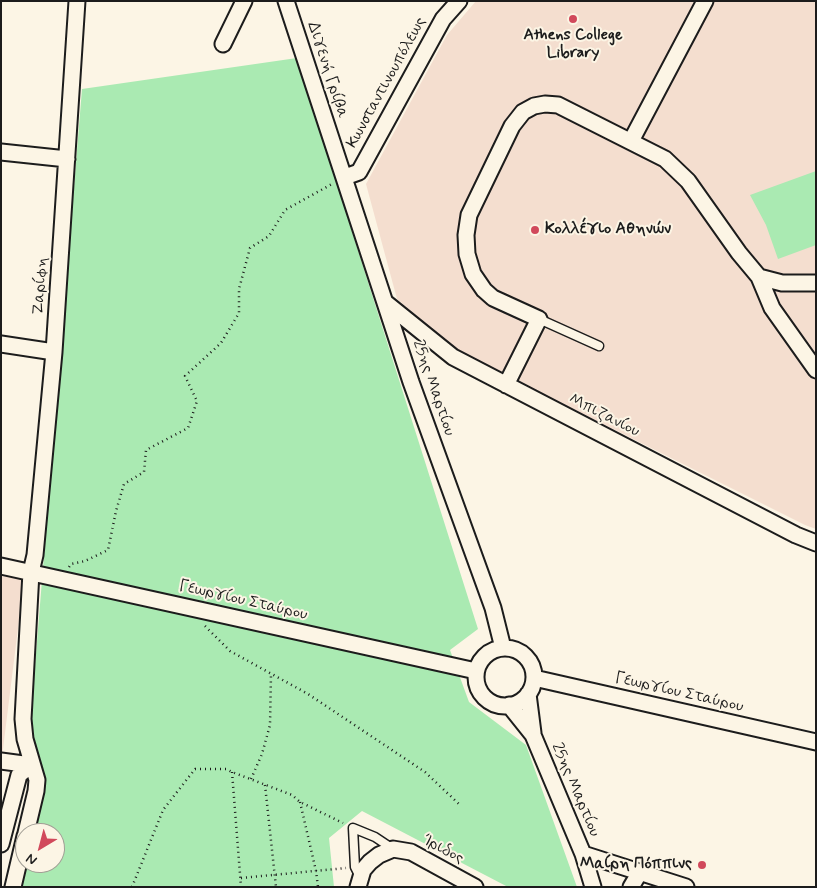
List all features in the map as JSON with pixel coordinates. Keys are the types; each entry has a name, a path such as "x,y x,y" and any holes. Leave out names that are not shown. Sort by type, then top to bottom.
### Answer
{"street":[{"name":"Ζαρίφη","path":"36,791 36,780 25,739 23,718 32,572 54,352 77,1"},
{"path":"223,44 244,1"},
{"name":"Διγενή Γρίβα","path":"286,1 345,178"},
{"name":"Κωνσταντινουπόλεως","path":"345,178 359,172 443,19 459,1"},
{"path":"632,141 705,1"},
{"path":"506,385 539,318 493,298 484,290 473,274 467,254 466,235 469,215 512,126 523,112 534,106 545,104 558,105 632,141 665,160 688,181 739,253 759,277 772,308 816,370"},
{"path":"1,152 68,159"},
{"name":"25ης Μαρτίου","path":"345,178 447,484 493,608 503,648"},
{"path":"759,277 782,283 816,283"},
{"name":"Μπιζανίου","path":"386,303 453,357 796,536 816,543"},
{"path":"1,344 54,352"},
{"name":"Γεωργίου Σταύρου","path":"1,566 476,671"},
{"name":"25ης Μαρτίου","path":"488,653 493,608"},
{"path":"503,648 513,649 522,653 528,660 533,668 534,678 528,694 520,701 509,705 494,703 487,699 478,687 476,671 480,661 488,653 503,648"},
{"name":"Γεωργίου Σταύρου","path":"534,678 816,742"},
{"name":"25ης Μαρτίου","path":"528,694 533,735 583,854 594,887"},
{"name":"25ης Μαρτίου","path":"509,705 533,735"},
{"path":"1,761 31,765"},
{"path":"1,844 8,786 31,765"},
{"path":"8,786 36,791 28,823"},
{"path":"358,877 370,862 379,855 393,849"},
{"name":"Ίριδος","path":"393,849 411,852 475,887"},
{"path":"583,854 686,887"},
{"path":"631,887 640,872"},
{"path":"13,887 16,873"}],"lane":[{"path":"539,318 599,346"},
{"path":"358,877 354,828 375,837 393,849"}],"path":[{"path":"64,579 70,564 85,561 108,550 124,484 144,472 146,450 188,428 197,401 185,376 221,343 239,313 239,289 250,248 269,236 285,210 345,178"},
{"path":"204,625 230,651 308,694 425,772 459,804"},
{"path":"251,779 262,754 270,725 271,674"},
{"path":"132,887 163,810 195,769 226,770 251,779 292,795 300,802 354,828"},
{"path":"232,772 242,887"},
{"path":"265,785 276,887"},
{"path":"300,802 318,887"},
{"path":"241,878 316,871 358,877"}],"shaded area":[{"path":"476,1 816,1 816,529 457,351 397,299 366,184 447,35"},
{"path":"1,576 24,580 2,757 1,757"}],"green space":[{"path":"297,58 478,629 450,650 469,702 526,745 577,887 508,887 362,811 329,838 334,887 19,887 22,873 65,873 65,823 33,823 41,790 31,715 82,89"},
{"path":"816,171 816,245 778,259 766,225 750,195"}],"place":[{"name":"Athens College Library","path":"573,19"},
{"name":"Κολλέγιο Αθηνών","path":"535,230"},
{"name":"Μαίρη Πόππινς","path":"702,865"}]}
